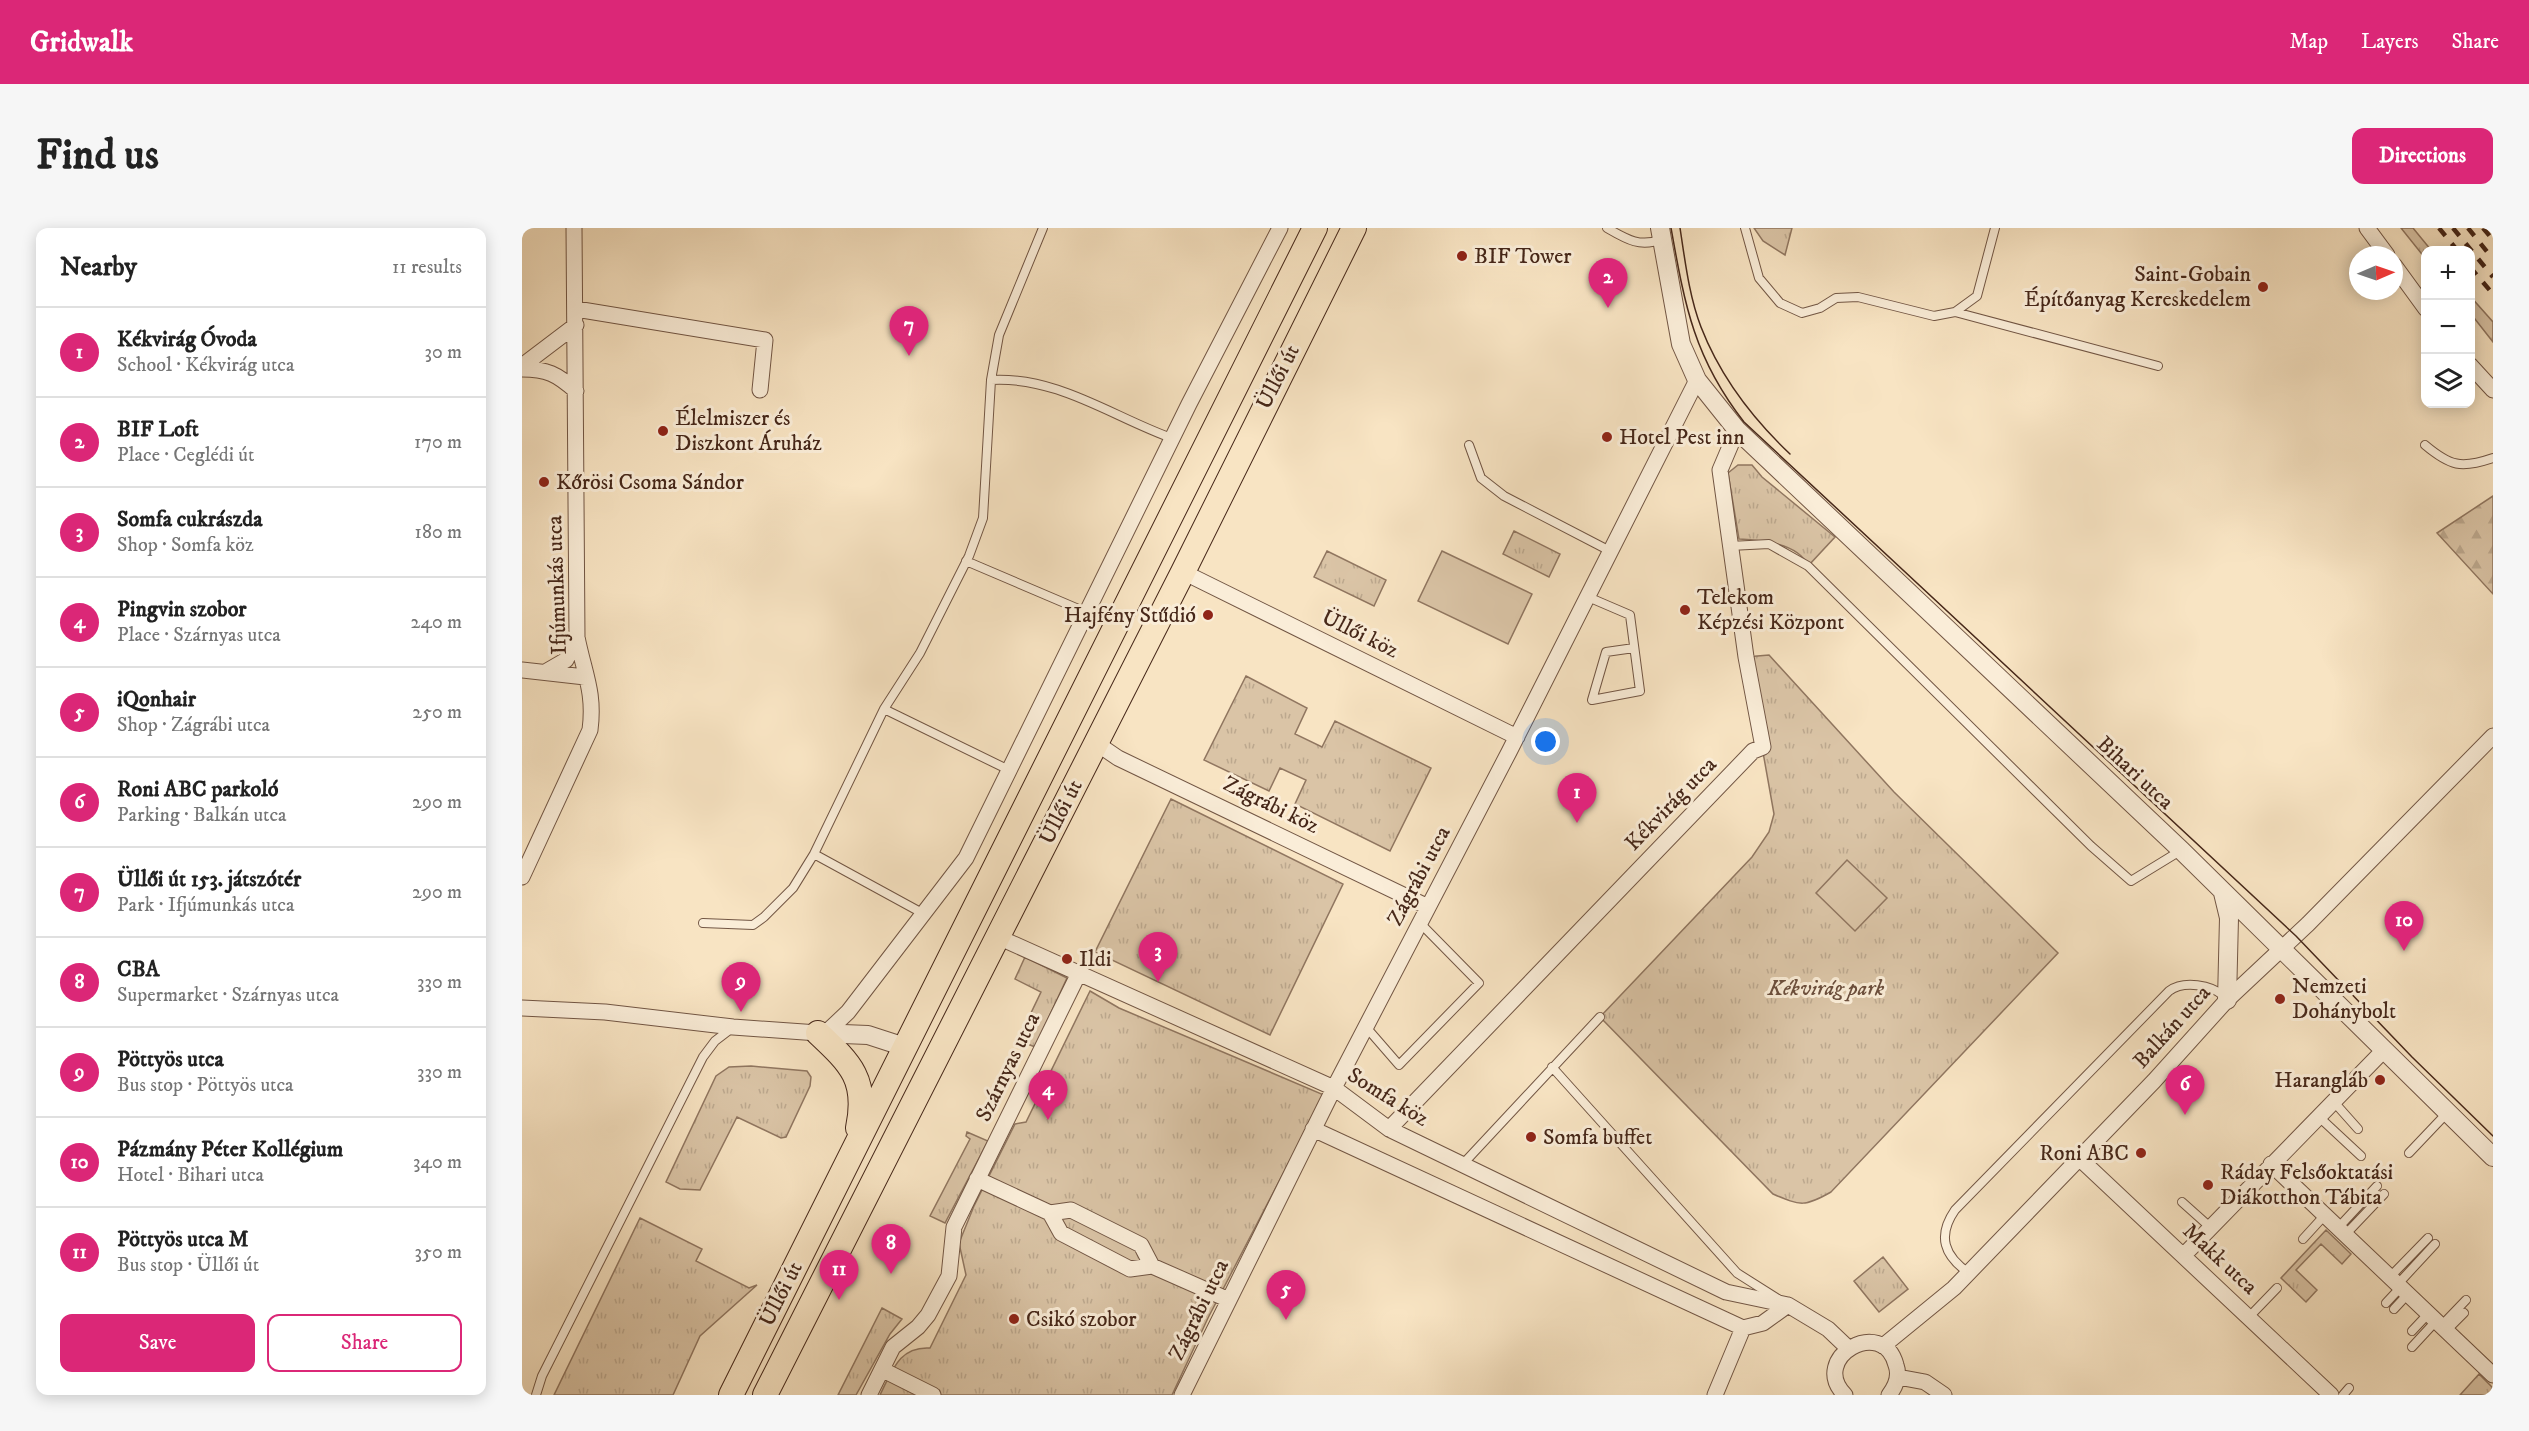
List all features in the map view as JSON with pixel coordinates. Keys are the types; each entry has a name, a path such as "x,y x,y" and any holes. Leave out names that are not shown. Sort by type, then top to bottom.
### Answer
{"main road":[{"name":"Üllői út","path":"731,1395 1315,228"},
{"name":"Üllői út","path":"765,1395 1183,572 1354,228"},
{"path":"818,1034 847,1060 855,1072 862,1095 854,1149"},
{"path":"918,1091 905,1047 940,1047"}],"street":[{"name":"Ifjúmunkás utca","path":"522,877 590,730 593,706 591,685 585,677 577,636 574,228"},
{"path":"818,1034 830,1029 859,1000 966,858 1189,404 1280,228"},
{"path":"2367,228 2380,246"},
{"name":"Bihari utca","path":"1661,233 1681,344 1697,380 1737,430 2181,850 2493,1157"},
{"path":"2403,277 2421,302"},
{"path":"576,309 765,340 760,390"},
{"path":"522,367 576,325"},
{"path":"522,367 543,369 562,378 576,391"},
{"path":"2475,370 2493,390"},
{"name":"Zágrábi utca","path":"1182,1395 1334,1088 1517,736 1697,380"},
{"name":"Kékvirág utca","path":"1389,1129 1754,751 1763,747 1720,471 1737,430"},
{"name":"Üllői köz","path":"1183,572 1517,736"},
{"path":"547,671 566,660 577,636"},
{"path":"522,670 585,677"},
{"name":"Balkán utca","path":"1883,1346 1969,1273 2078,1157 2154,1081 2227,1000 2282,950 2493,736"},
{"name":"Zágrábi köz","path":"1096,743 1118,758 1428,907"},
{"path":"2223,893 2229,918 2227,1000"},
{"name":"Somfa köz","path":"998,937 1078,975 1334,1088 1389,1129 1726,1292 1788,1305 1828,1329 1848,1348"},
{"name":"Szárnyas utca","path":"869,1395 893,1347 928,1315 949,1276 952,1263 953,1230 1078,975"},
{"path":"522,1008 605,1012 818,1034 868,1035 905,1047"},
{"path":"2184,1255 2384,1050"},
{"path":"1313,1130 1743,1328 1763,1323 1788,1305"},
{"name":"Makk utca","path":"2078,1157 2249,1317 2295,1355 2331,1395"},
{"path":"2271,1164 2493,1375"},
{"path":"977,1179 1050,1213 1071,1210 1141,1245 1152,1266"},
{"path":"1050,1213 1061,1233 1130,1269 1152,1266 1229,1300"},
{"path":"1714,1395 1743,1328"},
{"path":"1845,1395 1838,1384 1837,1365 1848,1348 1865,1342 1883,1346 1895,1360 1898,1377 1889,1395"},
{"path":"883,1370 933,1395"},
{"path":"1898,1377 1925,1382 1944,1395"}],"lane":[{"path":"703,923 753,925 793,888 814,854 884,709 920,653 966,561 983,518 992,380 999,335 1043,228"},
{"path":"1606,228 1635,244 1652,243 1661,233"},
{"path":"1745,228 1760,278 1780,303 1802,313 1820,308 1836,298 1858,297 1934,316 1955,312 1977,296 1995,228"},
{"path":"1955,312 2158,366"},
{"path":"992,380 1018,381 1066,393 1173,439"},
{"path":"1469,445 1480,478 1504,496 1611,551"},
{"path":"2425,445 2452,464 2478,463 2493,458"},
{"path":"1730,546 1769,544 1808,566 2091,846 2131,881 2181,850"},
{"path":"966,561 1088,613"},
{"path":"1588,597 1630,615 1640,691 1592,700 1606,652 1634,648"},
{"path":"884,709 1009,770"},
{"path":"814,854 924,914"},
{"path":"1366,1027 1399,1065 1479,983 1420,923"},
{"path":"1969,1273 1958,1265 1947,1252 1946,1224 1955,1209 2173,988 2194,985 2209,988 2223,994 2227,1000"},
{"path":"1462,1165 1600,1017"},
{"path":"536,1395 542,1376 703,1057 715,1041 733,1027"},
{"path":"1552,1067 1737,1273 1788,1305"},
{"path":"2333,1100 2358,1129"},
{"path":"2409,1153 2446,1113"},
{"path":"2318,1116 2361,1156"},
{"path":"2341,1232 2377,1186"},
{"path":"2341,1232 2385,1194"},
{"path":"2182,1202 2210,1227"},
{"path":"2303,1239 2324,1216"},
{"path":"2386,1303 2428,1238"},
{"path":"2394,1309 2398,1286 2434,1245"},
{"path":"2249,1317 2277,1288"},
{"path":"2412,1347 2466,1300"},
{"path":"2412,1331 2464,1313"},
{"path":"2343,1395 2349,1388"}],"green space":[{"path":"1754,228 1792,228 1785,255 1763,241"},
{"path":"2401,228 2413,228 2428,246 2421,246 2421,253"},
{"path":"2475,302 2493,322 2493,342 2475,319"},
{"path":"1738,465 1752,465 1762,477 1835,537 1808,566 1796,552 1778,544 1739,539 1728,473"},
{"path":"2493,496 2493,594 2437,533"},
{"path":"1514,531 1560,554 1549,577 1503,554"},
{"path":"1327,551 1386,580 1374,606 1314,577"},
{"path":"1442,551 1532,594 1508,644 1418,601"},
{"name":"Kékvirág park","path":"1769,655 1894,792 2058,953 1831,1192 1803,1203 1790,1201 1773,1194 1600,1017 1752,857 1769,832 1774,814 1746,657"},
{"path":"1246,676 1307,708 1295,734 1322,747 1335,721 1431,768 1390,851 1295,804 1306,780 1280,768 1269,791 1204,760"},
{"path":"1171,799 1343,884 1270,1035 1095,952"},
{"path":"1847,860 1887,898 1855,931 1816,893"},
{"path":"1025,957 1067,978 1035,1047 1018,1040 1041,992 1015,979"},
{"path":"1090,991 1119,1008 1324,1095 1208,1318 1172,1395 880,1395 893,1369 904,1356 919,1348 930,1348 966,1275 959,1243 974,1206 1015,1124 1026,1122"},
{"path":"751,1066 807,1071 811,1077 810,1086 786,1137 781,1138 737,1117 700,1190 680,1189 666,1182 716,1076 729,1067"},
{"path":"967,1132 988,1141 945,1223 930,1216 970,1139 966,1136"},
{"path":"640,1218 702,1249 696,1261 749,1288 757,1285 700,1336 673,1395 554,1395"},
{"path":"2326,1230 2351,1254 2342,1264 2321,1244 2296,1270 2317,1290 2306,1302 2281,1278"},
{"path":"1883,1257 1908,1289 1879,1312 1854,1281"},
{"path":"882,1308 902,1319 890,1334 856,1395 838,1395"},
{"path":"2479,1374 2493,1388 2493,1395 2460,1395"}],"tram line":[{"path":"1671,228 1681,282 1694,330 1713,376 1744,422 2296,936 2412,1057 2493,1136"},
{"path":"1680,228 1693,303 1717,362 1738,395 1762,425 1790,454"}],"railway":[{"path":"2439,228 2454,246"},
{"path":"2453,228 2493,277"},
{"path":"2468,228 2493,259"},
{"path":"2483,228 2493,240"},
{"path":"2475,273 2493,294"}],"place":[{"name":"BIF Tower","path":"1462,256"},
{"name":"Saint-Gobain Építőanyag Kereskedelem","path":"2263,287"},
{"name":"BIF Loft","path":"1608,308"},
{"name":"Üllői út 153. játszótér","path":"909,356"},
{"name":"Élelmiszer és Diszkont Áruház","path":"663,431"},
{"name":"Hotel Pest inn","path":"1607,437"},
{"name":"Kőrösi Csoma Sándor","path":"544,482"},
{"name":"Telekom Képzési Központ","path":"1685,610"},
{"name":"Hajfény Stűdió","path":"1208,615"},
{"name":"Kékvirág Óvoda","path":"1577,823"},
{"name":"Pázmány Péter Kollégium","path":"2404,951"},
{"name":"Ildi","path":"1067,959"},
{"name":"Somfa cukrászda","path":"1158,982"},
{"name":"Nemzeti Dohánybolt","path":"2280,999"},
{"name":"Pöttyös utca","path":"741,1012"},
{"name":"Harangláb","path":"2380,1080"},
{"name":"Roni ABC parkoló","path":"2185,1115"},
{"name":"Pingvin szobor","path":"1048,1120"},
{"name":"Somfa buffet","path":"1531,1137"},
{"name":"Roni ABC","path":"2141,1153"},
{"name":"Ráday Felsőoktatási Diákotthon Tábita","path":"2208,1185"},
{"name":"CBA","path":"891,1274"},
{"name":"Pöttyös utca M","path":"839,1300"},
{"name":"Csikó szobor","path":"1014,1319"},
{"name":"iQonhair","path":"1286,1320"}]}
